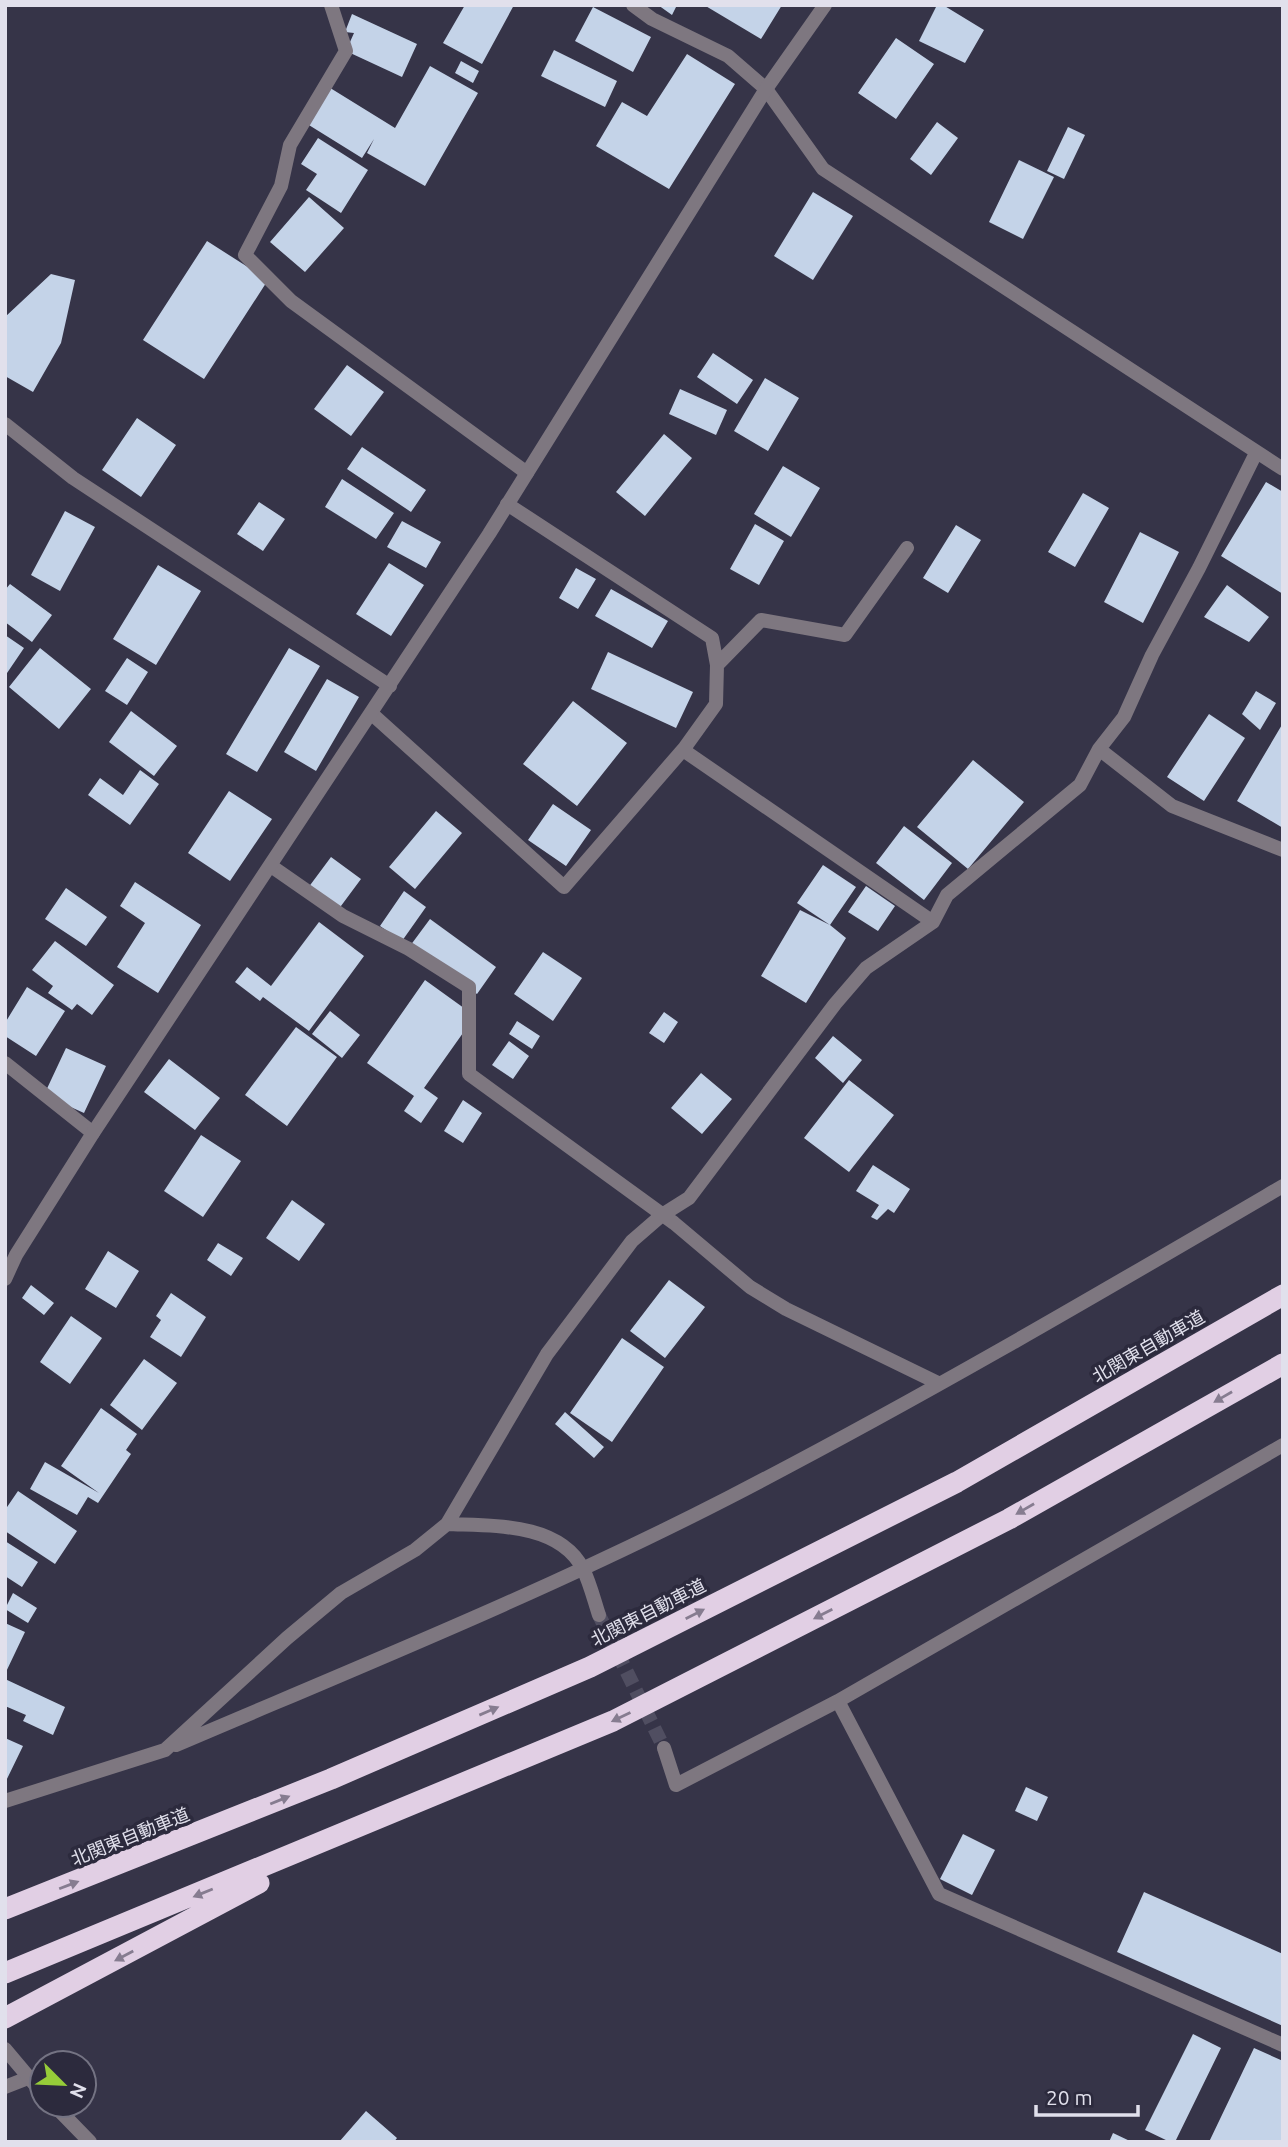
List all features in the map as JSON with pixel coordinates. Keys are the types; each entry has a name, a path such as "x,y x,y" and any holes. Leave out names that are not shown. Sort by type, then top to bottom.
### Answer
{"highway":[{"name":"北関東自動車道","path":"5,1909 331,1780 590,1667 957,1482 1283,1295"},
{"path":"9,1971 356,1830 613,1721 1009,1519 1283,1364"},
{"path":"5,2018 356,1830"}],"street":[{"path":"331,5 345,51 290,145 281,186 245,255 291,301 527,473"},
{"path":"633,5 652,19 728,55 766,89 823,169 1283,469"},
{"path":"5,1279 16,1255 93,1133 372,714 508,504 766,89 825,5"},
{"path":"5,424 74,478 390,685"},
{"path":"165,1750 287,1638 341,1593 415,1550 447,1524 547,1354 632,1241 662,1214 689,1198 835,1004 866,968 933,922 947,895 1063,802 1080,785 1100,749 1124,717 1152,655 1256,453"},
{"path":"508,504 712,638 717,665 716,704 683,750 933,922"},
{"path":"717,665 761,620 845,635 907,548"},
{"path":"372,714 564,887 687,745"},
{"path":"1100,749 1172,806 1283,849"},
{"path":"271,866 343,916 409,949 469,987 469,1074 662,1214 750,1287 786,1309 938,1383"},
{"path":"5,1063 93,1133"},
{"path":"5,1801 165,1750 583,1567 728,1498 938,1383 1283,1186"},
{"path":"664,1748 676,1785 838,1701 1283,1444"},
{"path":"447,1524 518,1528 560,1544 583,1567 598,1615"},
{"path":"838,1701 939,1894 1283,2045"},
{"path":"5,2049 28,2078 5,2087"},
{"path":"68,2119 90,2142"}],"building":[{"path":"465,5 514,5 482,64 443,43"},
{"path":"658,5 677,5 672,15"},
{"path":"704,5 782,5 761,39"},
{"path":"937,5 943,5 984,30 965,63 919,41"},
{"path":"593,7 651,37 633,72 575,41"},
{"path":"352,14 417,44 402,77 346,51 354,33 345,32"},
{"path":"896,38 934,64 896,119 858,93"},
{"path":"554,50 617,81 605,107 541,76"},
{"path":"687,54 735,84 669,189 596,146 622,102 647,116"},
{"path":"461,61 479,71 473,83 455,73"},
{"path":"430,66 478,93 425,186 367,153 374,139 362,158 304,122 327,86 395,128"},
{"path":"937,122 958,138 931,175 910,159"},
{"path":"1068,127 1085,135 1064,179 1047,171"},
{"path":"318,138 368,170 341,213 306,190 317,174 301,164"},
{"path":"1019,160 1054,177 1023,239 989,222"},
{"path":"813,192 853,216 813,280 774,256"},
{"path":"309,197 344,228 305,272 270,242"},
{"path":"207,241 268,280 204,379 143,340"},
{"path":"51,274 75,280 61,343 33,392 5,376 5,317"},
{"path":"713,353 753,380 737,404 697,377"},
{"path":"347,365 384,392 351,436 314,409"},
{"path":"765,378 799,398 768,451 734,431"},
{"path":"680,389 727,410 716,435 669,414"},
{"path":"137,418 176,445 141,497 102,470"},
{"path":"664,434 692,458 645,516 616,492"},
{"path":"362,447 426,490 411,512 347,469"},
{"path":"783,466 820,488 791,537 754,514"},
{"path":"342,479 394,513 376,539 325,507"},
{"path":"1266,482 1283,492 1283,594 1221,556"},
{"path":"1083,493 1109,508 1075,567 1048,552"},
{"path":"259,502 285,519 263,551 237,534"},
{"path":"65,511 95,527 60,591 31,575"},
{"path":"402,521 441,542 426,568 387,547"},
{"path":"755,524 784,541 759,585 730,569"},
{"path":"956,525 981,540 948,593 923,578"},
{"path":"1140,532 1179,552 1143,623 1104,602"},
{"path":"389,563 424,585 391,636 356,614"},
{"path":"158,565 201,591 156,665 113,639"},
{"path":"576,568 596,579 578,609 559,598"},
{"path":"10,584 52,615 32,642 5,622 5,590"},
{"path":"1227,585 1269,617 1249,642 1204,617"},
{"path":"611,589 668,621 652,648 595,616"},
{"path":"5,635 24,648 5,676"},
{"path":"40,648 91,689 59,729 9,687"},
{"path":"289,648 320,666 257,772 226,754"},
{"path":"608,652 693,692 676,728 591,689"},
{"path":"127,658 148,672 127,705 105,691"},
{"path":"327,679 359,697 316,771 284,752"},
{"path":"1256,691 1276,703 1260,730 1242,714"},
{"path":"573,701 627,743 577,806 523,764"},
{"path":"131,711 177,746 154,776 109,742"},
{"path":"1209,714 1245,738 1204,801 1167,777"},
{"path":"1283,723 1283,828 1237,801"},
{"path":"973,760 1024,802 968,869 917,827"},
{"path":"140,770 159,784 130,825 88,795 100,778 123,795"},
{"path":"229,791 272,819 230,881 188,853"},
{"path":"553,804 591,830 566,866 528,840"},
{"path":"436,811 462,833 415,889 389,867"},
{"path":"904,826 952,863 924,900 876,863"},
{"path":"331,857 361,879 338,910 308,888"},
{"path":"823,865 856,887 830,925 797,903"},
{"path":"135,882 201,925 158,993 117,967 145,923 120,906"},
{"path":"866,886 895,906 878,931 848,912"},
{"path":"66,888 107,917 86,946 45,919"},
{"path":"404,891 426,907 402,941 380,926"},
{"path":"800,910 830,925 846,938 806,1003 761,976"},
{"path":"430,919 496,967 477,994 410,946"},
{"path":"319,922 364,956 309,1031 263,997 260,1001 235,982 247,967 271,986"},
{"path":"55,941 114,985 92,1015 77,1004 72,1010 48,993 53,986 32,970"},
{"path":"543,952 582,978 553,1021 514,994"},
{"path":"425,980 475,1016 424,1088 438,1098 421,1123 404,1111 414,1096 367,1063"},
{"path":"27,987 65,1011 36,1056 5,1036 5,1023"},
{"path":"330,1011 360,1035 342,1058 312,1034"},
{"path":"664,1012 678,1022 664,1043 649,1033"},
{"path":"517,1021 540,1036 532,1049 509,1034"},
{"path":"296,1027 337,1057 287,1126 245,1095"},
{"path":"833,1036 862,1060 843,1083 815,1058"},
{"path":"509,1041 529,1056 513,1079 492,1065"},
{"path":"66,1048 106,1066 84,1113 44,1095"},
{"path":"169,1059 220,1098 195,1130 144,1092"},
{"path":"701,1073 732,1099 702,1134 671,1108"},
{"path":"849,1080 894,1115 849,1172 804,1138"},
{"path":"463,1100 482,1113 463,1143 444,1131"},
{"path":"201,1135 241,1161 203,1217 164,1191"},
{"path":"873,1165 910,1189 894,1213 888,1209 877,1220 871,1217 879,1205 856,1191"},
{"path":"292,1200 325,1224 299,1261 266,1238"},
{"path":"218,1243 243,1258 231,1276 207,1260"},
{"path":"108,1251 139,1271 116,1308 85,1289"},
{"path":"669,1280 705,1307 665,1358 630,1331"},
{"path":"31,1285 54,1303 44,1315 22,1298"},
{"path":"171,1293 206,1317 181,1357 150,1337 161,1320 156,1316"},
{"path":"71,1316 102,1338 70,1384 40,1362"},
{"path":"622,1338 664,1367 612,1442 570,1413"},
{"path":"144,1359 177,1383 142,1430 110,1405"},
{"path":"101,1408 137,1434 126,1450 131,1454 98,1503 88,1497 77,1515 30,1489 45,1462 99,1493 61,1466"},
{"path":"565,1412 604,1447 594,1458 555,1424"},
{"path":"18,1491 77,1531 55,1564 5,1531 5,1510"},
{"path":"5,1541 38,1562 22,1587 5,1576"},
{"path":"13,1593 37,1608 28,1623 5,1609"},
{"path":"5,1623 25,1632 5,1674"},
{"path":"5,1679 65,1707 53,1735 23,1721 26,1715 5,1706"},
{"path":"5,1738 23,1746 5,1783"},
{"path":"1026,1787 1048,1797 1037,1821 1015,1811"},
{"path":"963,1834 995,1850 972,1895 940,1879"},
{"path":"1144,1892 1283,1954 1283,2026 1117,1952"},
{"path":"1193,2034 1221,2048 1175,2142 1170,2142 1145,2130"},
{"path":"1254,2048 1283,2061 1283,2142 1209,2142"},
{"path":"366,2111 397,2138 394,2142 339,2142"},
{"path":"1113,2133 1132,2142 1109,2142"}],"tunnel":[{"path":"599,1615 664,1748"}]}
